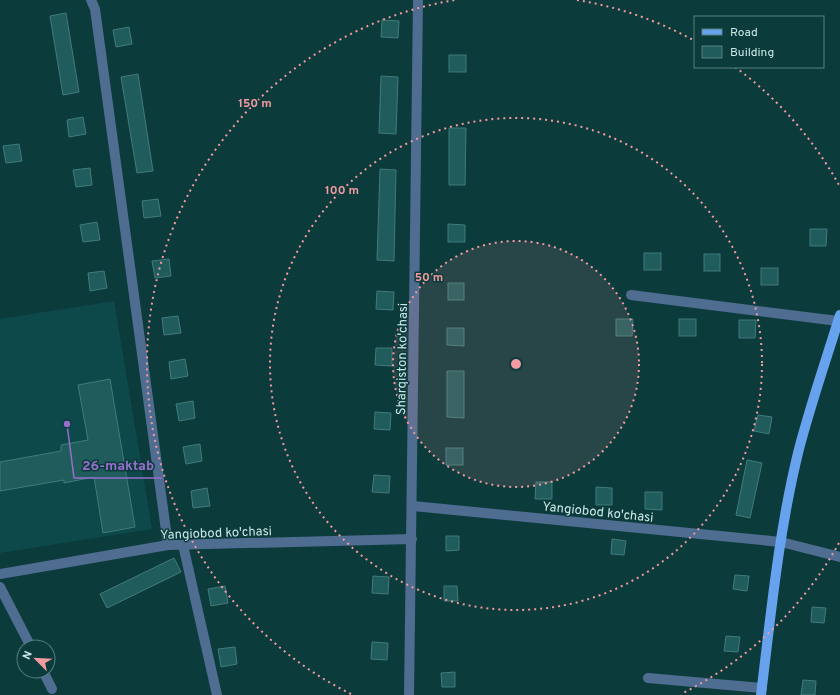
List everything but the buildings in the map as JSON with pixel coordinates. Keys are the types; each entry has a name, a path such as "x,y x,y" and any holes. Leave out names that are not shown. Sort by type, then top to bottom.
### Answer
{"main road":[{"path":"761,692 781,542 799,450 811,405 839,318"}],"street":[{"path":"91,0 95,9 168,545"},
{"name":"Sharqiston ko'chasi","path":"409,695 413,506 418,0"},
{"path":"631,295 839,318"},
{"name":"Yangiobod ko'chasi","path":"413,506 781,542 840,557"},
{"name":"Yangiobod ko'chasi","path":"0,574 168,545 412,539"},
{"path":"183,545 217,695"},
{"path":"0,587 27,639"},
{"path":"648,678 761,692"},
{"path":"47,679 52,689"}],"shaded area":[{"path":"114,301 152,529 0,553 0,319"}],"place":[{"name":"26-maktab","path":"67,424"}]}
